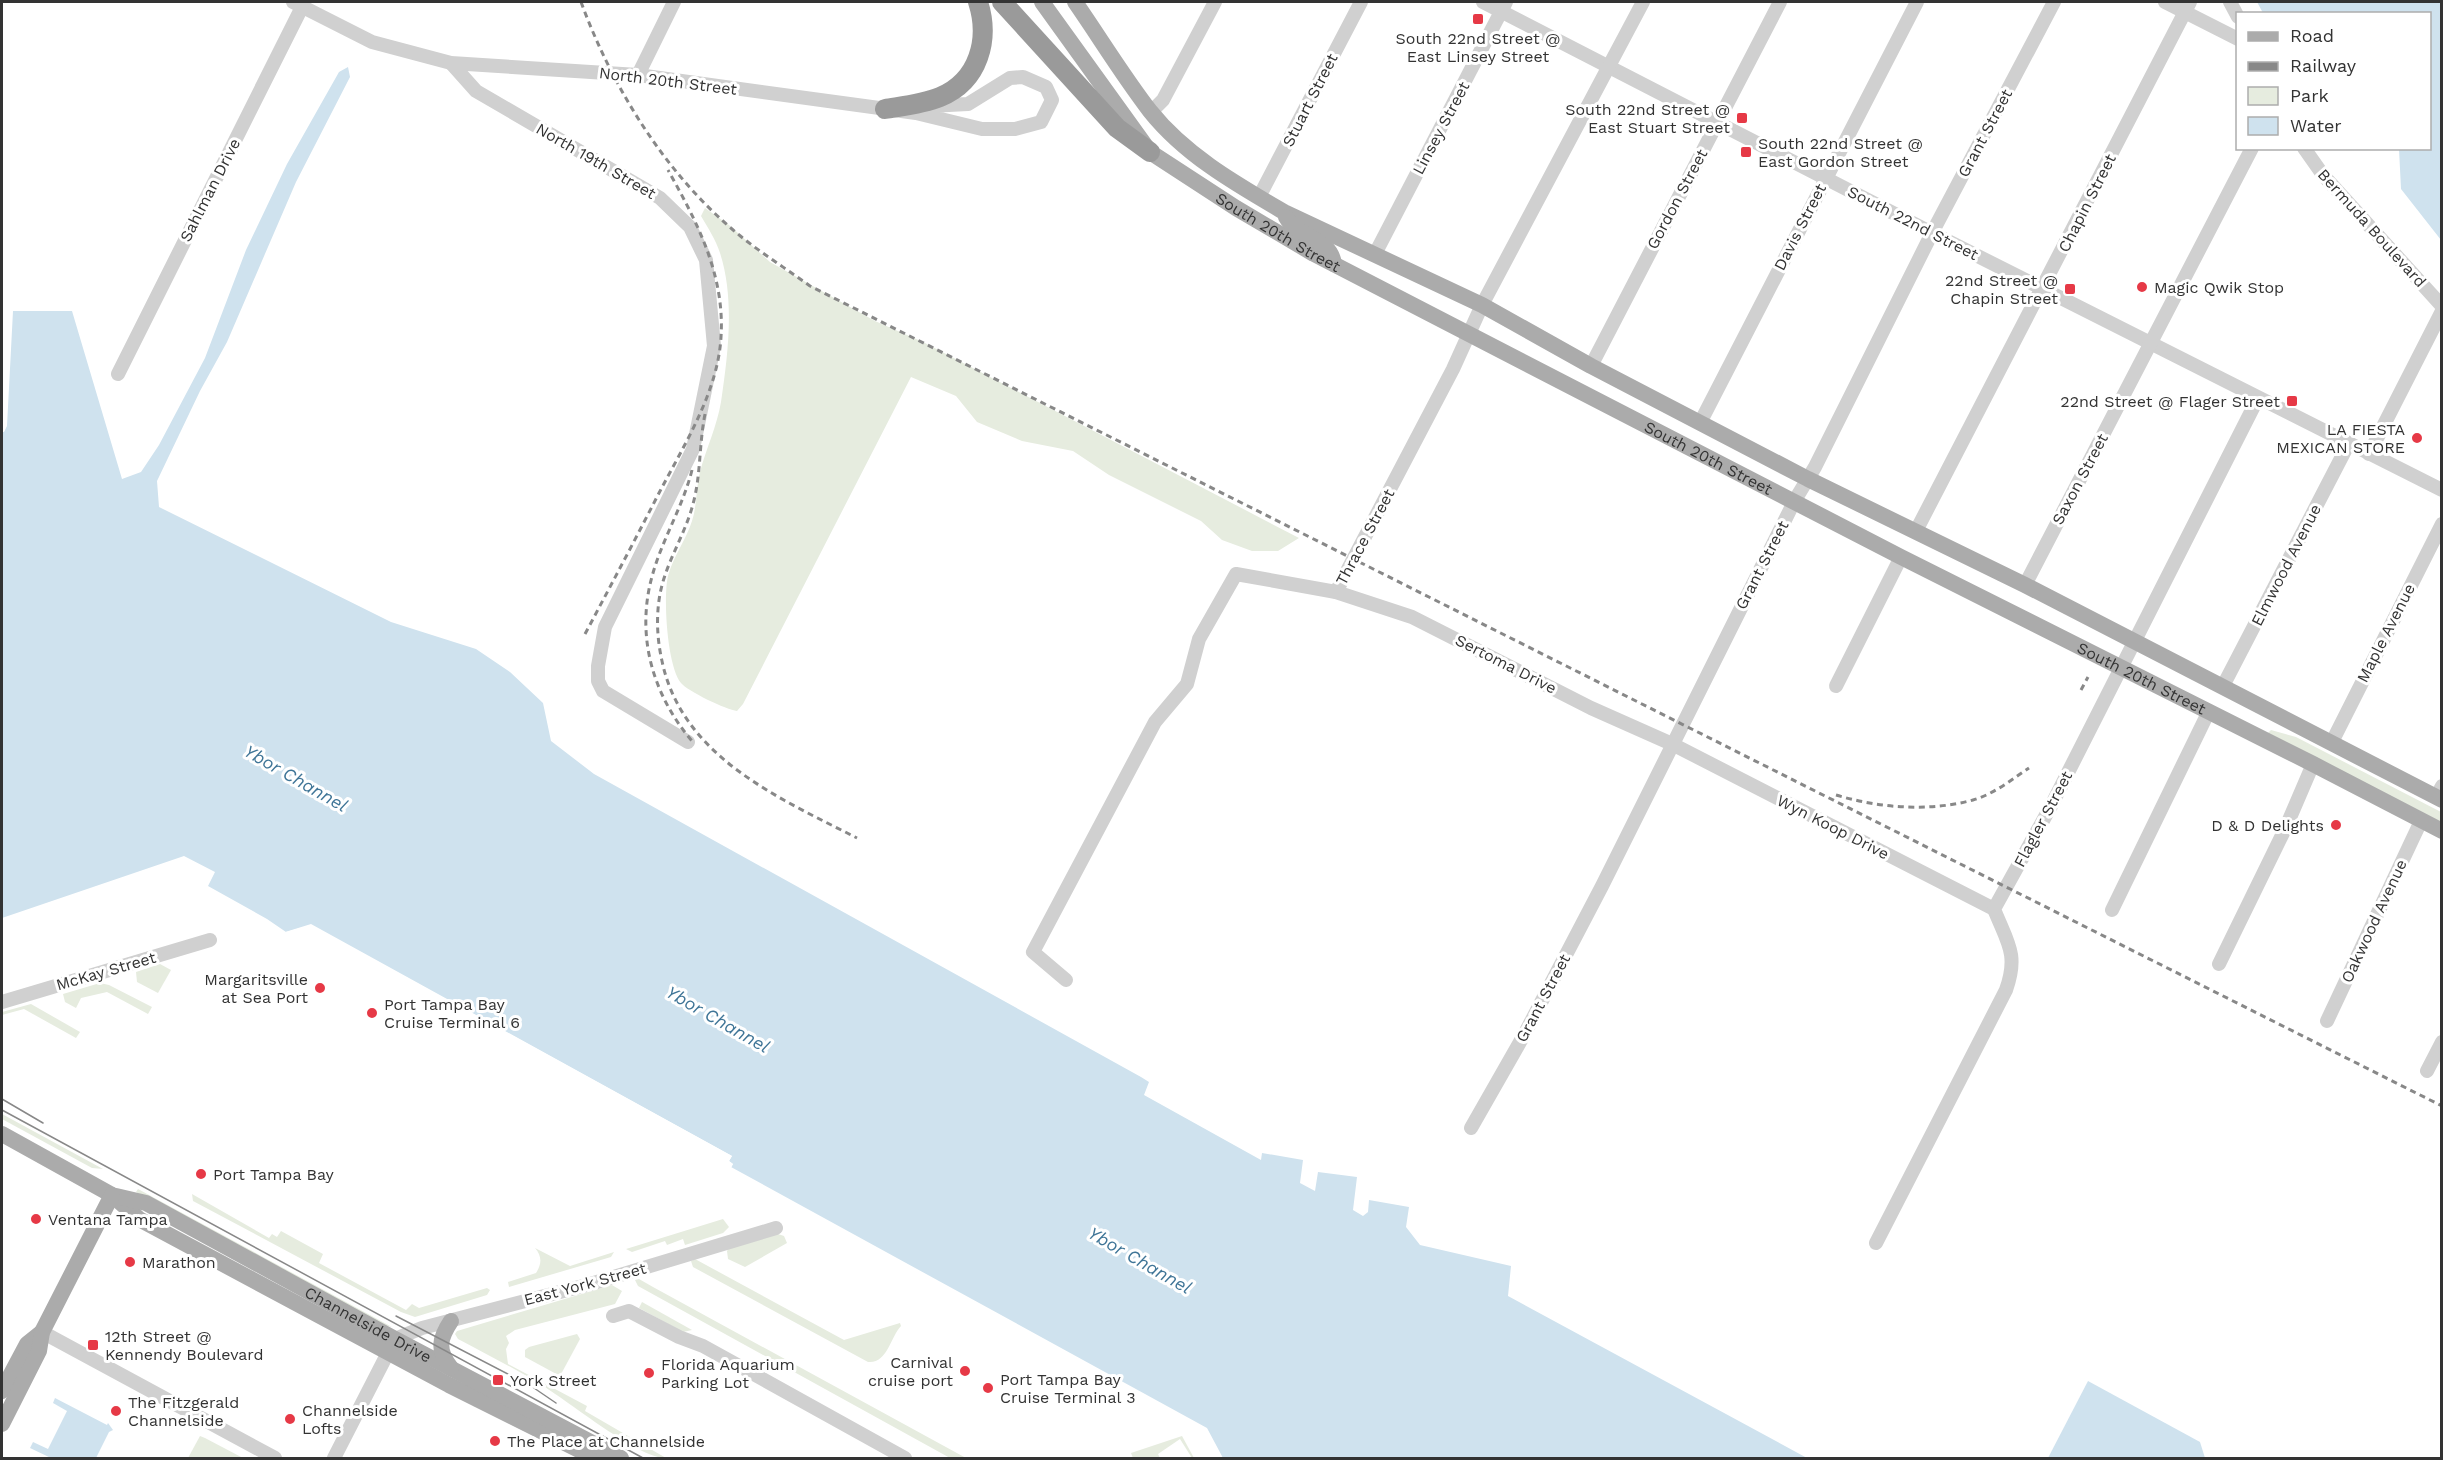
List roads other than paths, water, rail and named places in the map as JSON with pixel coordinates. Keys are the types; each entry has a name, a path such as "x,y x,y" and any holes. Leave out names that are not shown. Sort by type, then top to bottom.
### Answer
{"highway":[{"path":"885,109 939,98 964,81 976,63 983,42 983,20 978,2"},
{"path":"1002,2 1116,128 1150,152"}],"main road":[{"name":"South 20th Street","path":"1042,2 1150,152 1236,208 1334,264 1795,500 1901,557 2121,666 2442,831"},
{"name":"South 20th Street","path":"1075,2 1150,112 1204,163 1284,212 1482,305 1592,366 1808,478 2440,794"},
{"path":"1284,212 1292,228 1322,244 1333,256 1334,264"},
{"name":"Channelside Drive","path":"2,1134 112,1195 139,1219 391,1345 451,1369 621,1458"},
{"path":"2,1424 39,1352 42,1332 112,1195"},
{"path":"451,1321 441,1338 440,1348 451,1369"},
{"path":"2,1391 27,1344 42,1332"},
{"name":"Channelside Drive","path":"391,1345 482,1402 595,1458"}],"street":[{"path":"638,75 674,2"},
{"path":"1150,112 1163,100 1215,2"},
{"name":"Stuart Street","path":"1259,197 1361,2"},
{"name":"South 22nd Street","path":"1483,2 1504,6 1609,67 2042,289 2442,490"},
{"name":"Thrace Street","path":"1066,980 1033,952 1097,836 1155,722 1187,684 1199,639 1236,574 1336,592 1453,369 1482,305 1643,2"},
{"name":"Gordon Street","path":"1592,366 1780,2"},
{"name":"Davis Street","path":"1701,421 1917,2"},
{"name":"Grant Street","path":"1471,1128 1524,1035 1795,500 2054,2"},
{"path":"2165,2 2187,7 2236,38"},
{"path":"298,4 372,42 450,63"},
{"name":"Sahlman Drive","path":"118,374 298,4"},
{"name":"Linsey Street","path":"1375,254 1504,6"},
{"name":"Chapin Street","path":"1916,531 2187,7"},
{"name":"North 20th Street","path":"450,63 638,75 885,109 982,129 1014,129 1041,122 1052,100 1046,87 1023,77 1010,78 968,104 885,109"},
{"name":"North 19th Street","path":"450,63 476,91 660,198 690,226 706,260 714,346 693,450 605,627 598,666 598,681 603,691 688,742"},
{"name":"Saxon Street","path":"2025,585 2251,150"},
{"name":"Bermuda Boulevard","path":"2305,150 2323,175 2442,306"},
{"path":"2368,454 2442,311"},
{"name":"Flagler Street","path":"1994,909 2051,806 2258,398"},
{"name":"Elmwood Avenue","path":"2223,686 2349,443"},
{"name":"Maple Avenue","path":"2332,742 2442,524"},
{"path":"1836,686 1901,557"},
{"name":"Sertoma Drive","path":"1336,592 1412,617 1591,708 1672,744"},
{"path":"2112,910 2209,711"},
{"name":"Wyn Koop Drive","path":"1672,744 1994,909"},
{"path":"2219,964 2313,764"},
{"name":"Oakwood Avenue","path":"2327,1021 2421,821"},
{"path":"1876,1243 2006,990 2013,971 2012,954 1994,909"},
{"name":"McKay Street","path":"2,1002 210,940"},
{"path":"2427,1071 2442,1042"},
{"name":"East York Street","path":"391,1345 409,1332 587,1285 777,1228"},
{"path":"613,1316 629,1311 703,1346 905,1458"},
{"path":"42,1332 275,1458"},
{"path":"334,1458 391,1345"}],"water":[{"path":"2257,2 2441,2 2441,240 2401,189 2399,150 2431,150 2431,12 2262,12"},
{"name":"Ybor Channel","path":"348,67 350,77 296,182 227,342 200,391 157,481 159,507 391,622 476,649 510,672 543,703 551,741 594,774 1141,1077 1149,1082 1144,1095 1261,1160 1262,1153 1303,1160 1300,1183 1315,1191 1318,1172 1357,1177 1353,1210 1363,1216 1368,1212 1369,1200 1409,1207 1406,1227 1420,1245 1511,1266 1508,1296 1807,1458 1223,1458 1207,1428 731,1167 733,1164 729,1161 732,1156 311,925 286,932 208,886 215,872 184,856 2,918 2,432 7,426 13,311 72,311 122,479 141,472 159,445 205,358 246,250 287,164 339,72"},
{"path":"2088,1381 2200,1442 2205,1458 2048,1458"},
{"path":"55,1398 107,1425 108,1423 113,1430 109,1432 96,1458 51,1458 30,1448 33,1442 48,1449 67,1411 53,1403"}],"tram line":[{"path":"2,1099 43,1123"},
{"path":"2,1110 643,1458"},
{"path":"396,1316 531,1386 556,1403"}],"railway":[{"path":"581,2 608,65 624,95 662,153 707,206 741,237 810,286 2442,1106"},
{"path":"585,634 689,437 707,398 718,358 721,314 714,271 699,229 668,170"},
{"path":"705,414 693,504 663,582 659,602 659,644 673,695 690,724 712,749 738,771 796,807 857,838"},
{"path":"692,470 653,573 646,618 647,641 657,683 666,704 692,741"},
{"path":"2081,690 2088,677"},
{"path":"1836,795 1869,803 1904,807 1956,804 1988,794 2029,768"}],"place":[{"name":"South 22nd Street @ East Linsey Street","path":"1478,19"},
{"name":"South 22nd Street @ East Stuart Street","path":"1742,118"},
{"name":"South 22nd Street @ East Gordon Street","path":"1746,152"},
{"name":"Magic Qwik Stop","path":"2142,287"},
{"name":"22nd Street @ Chapin Street","path":"2070,289"},
{"name":"22nd Street @ Flager Street","path":"2292,401"},
{"name":"LA FIESTA MEXICAN STORE","path":"2417,438"},
{"name":"D & D Delights","path":"2336,825"},
{"name":"Margaritsville at Sea Port","path":"320,988"},
{"name":"Port Tampa Bay Cruise Terminal 6","path":"372,1013"},
{"name":"Port Tampa Bay","path":"201,1174"},
{"name":"Ventana Tampa","path":"36,1219"},
{"name":"Marathon","path":"130,1262"},
{"name":"12th Street @ Kennendy Boulevard","path":"93,1345"},
{"name":"Carnival cruise port","path":"965,1371"},
{"name":"Florida Aquarium Parking Lot","path":"649,1373"},
{"name":"York Street","path":"498,1380"},
{"name":"Port Tampa Bay Cruise Terminal 3","path":"988,1388"},
{"name":"The Fitzgerald Channelside","path":"116,1411"},
{"name":"Channelside Lofts","path":"290,1419"},
{"name":"The Place at Channelside","path":"495,1441"}]}
